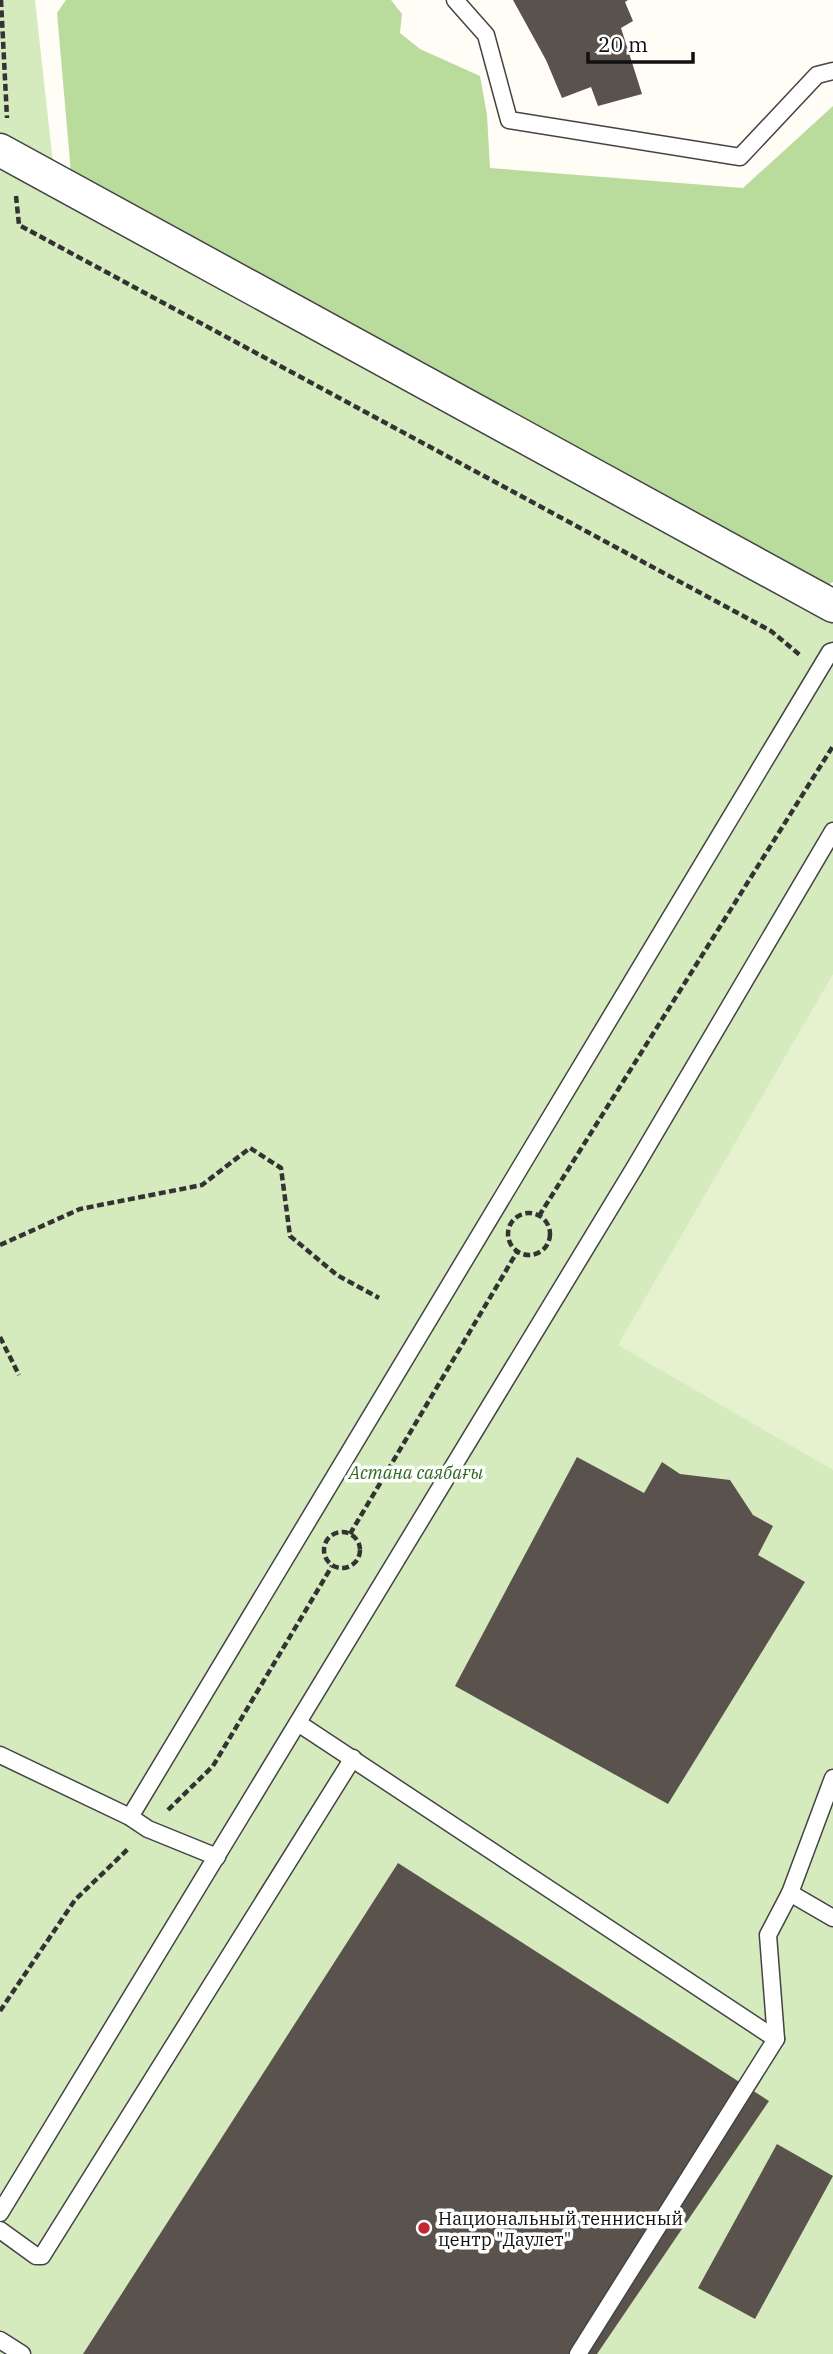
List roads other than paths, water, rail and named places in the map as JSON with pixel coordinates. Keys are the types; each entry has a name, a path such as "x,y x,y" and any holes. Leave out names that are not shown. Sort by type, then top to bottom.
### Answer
{"street":[{"path":"0,150 833,607"}],"lane":[{"path":"455,0 486,35 509,120 740,157 817,75 833,71"},
{"path":"130,1817 833,651"},
{"path":"0,2213 635,1167 833,831"},
{"path":"298,1723 776,2039"},
{"path":"0,1755 130,1817 148,1829 216,1857"},
{"path":"0,2230 36,2256 42,2256 353,1758"},
{"path":"578,2354 776,2039 768,1935 790,1893 833,1779"},
{"path":"790,1893 833,1918"},
{"path":"0,2340 22,2354"}],"place":[{"name":"Национальный теннисный центр \"Даулет\"","path":"424,2228"}],"park label":[{"name":"Астана саябағы","path":"416,1472"}]}
